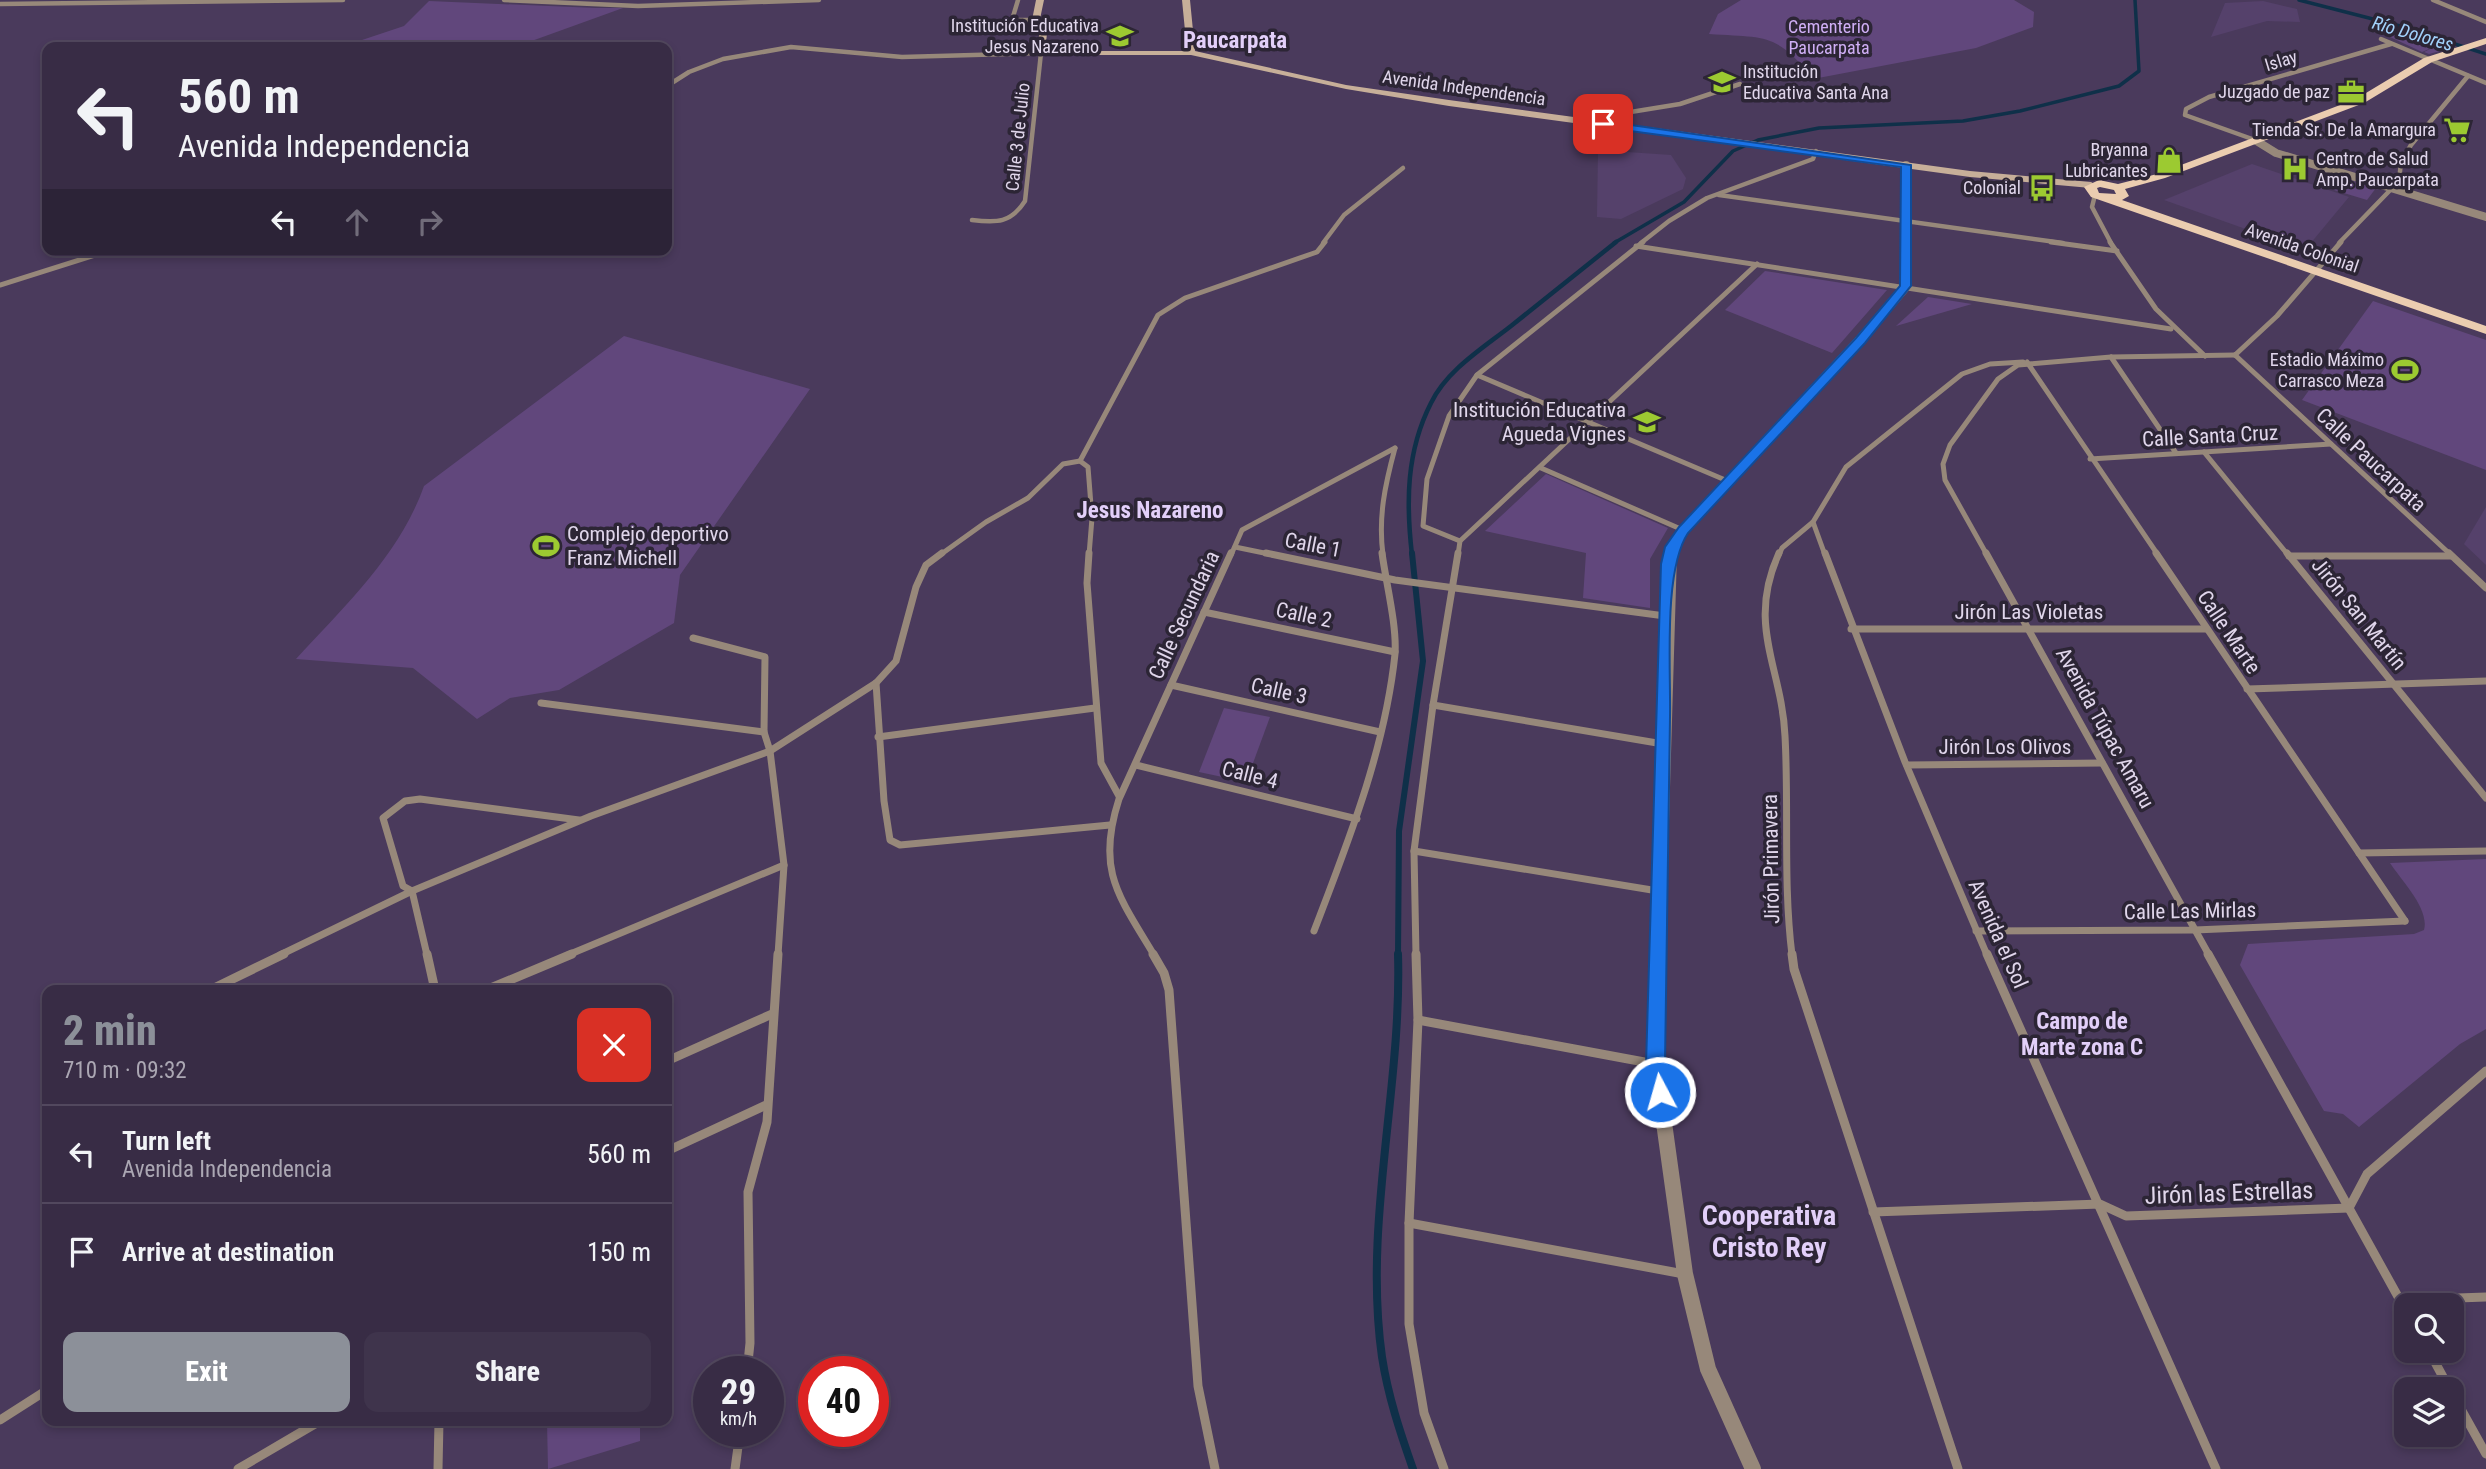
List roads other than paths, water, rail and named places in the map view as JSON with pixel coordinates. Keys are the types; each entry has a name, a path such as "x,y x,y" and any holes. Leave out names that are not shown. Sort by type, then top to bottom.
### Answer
{"main road":[{"path":"1040,0 1036,20 1044,25 1041,53"},
{"path":"1185,0 1191,53"},
{"path":"2096,193 2121,192 2360,101 2428,60 2486,41"},
{"name":"Avenida Independencia","path":"1041,53 1191,53 1346,87 1906,165 2050,182 2096,193"},
{"path":"2096,193 2105,183 2121,192"},
{"name":"Avenida Colonial","path":"2121,192 2486,330"},
{"name":"Avenida Colonial","path":"2096,193 2317,268 2486,321"}],"street":[{"path":"0,4 343,0"},
{"path":"505,0 638,6 818,0"},
{"path":"638,6 642,0"},
{"path":"1018,0 1012,20 1036,20"},
{"path":"2433,0 2486,22"},
{"path":"2381,39 2486,83"},
{"name":"Islay","path":"2255,140 2185,115 2186,109 2209,97 2391,44"},
{"path":"672,83 705,65 723,59 791,47 902,57 1041,53"},
{"name":"Calle 3 de Julio","path":"972,220 1000,223 1016,216 1025,201 1041,53"},
{"path":"2235,355 2277,316 2317,268 2396,185 2401,162 2412,145 2468,76"},
{"path":"1603,124 1606,116 1680,104 1740,84"},
{"path":"2255,140 2276,153 2486,208"},
{"path":"1460,541 1423,527 1427,479 1449,416 1477,375 1670,221 1716,195 1813,159 1816,152"},
{"path":"1753,1469 1708,1369 1685,1274 1656,1065 1658,891 1668,564 1672,547 1684,530 1860,340 1906,286 1906,165"},
{"path":"1080,461 1158,315 1185,298 1317,251 1344,215 1403,167"},
{"path":"2396,185 2486,216"},
{"path":"2096,193 2092,207 2117,251 2171,329 2205,356"},
{"path":"1716,195 2117,251"},
{"path":"1636,246 2171,329"},
{"path":"0,285 92,256"},
{"path":"1444,1469 1424,1413 1409,1324 1409,1223 1418,1020 1414,851 1433,705 1460,541 1756,264"},
{"name":"Avenida Túpac Amaru","path":"2235,355 2111,357 2027,362 1998,379 1950,445 1943,464 1945,480 2396,1293"},
{"name":"Calle Paucarpata","path":"2235,355 2486,588"},
{"path":"2111,357 2176,453"},
{"name":"Calle Marte","path":"2027,362 2404,921"},
{"name":"Jirón Primavera","path":"1958,1469 1794,969 1790,938 1785,732 1764,634 1769,578 1777,558 1796,533 1813,522 1846,467 1962,374 1990,364 2027,362"},
{"path":"1477,375 1730,482"},
{"name":"Calle Santa Cruz","path":"2090,458 2331,444"},
{"name":"Calle Secundaria","path":"1215,1469 1198,1386 1169,990 1164,973 1109,877 1106,858 1110,825 1119,796 1136,765 1204,612 1246,526 1395,448 1383,493 1380,526 1385,577"},
{"name":"Jirón San Martín","path":"2204,452 2486,798"},
{"path":"220,985 412,891 581,821 770,751 876,683 896,661 916,587 926,565 986,522 1028,498 1063,464 1080,461 1088,467 1092,518 1087,583 1101,763 1119,796"},
{"path":"1541,467 1684,530"},
{"name":"Avenida el Sol","path":"1813,522 1851,629 1976,931 2216,1469"},
{"name":"Calle 1","path":"1234,547 1395,580 1665,616"},
{"path":"2289,556 2452,556"},
{"path":"1314,931 1357,819 1380,732 1395,652 1385,577"},
{"name":"Calle 2","path":"1204,612 1395,652"},
{"name":"Jirón Las Violetas","path":"1851,629 2206,629"},
{"path":"693,638 765,657 764,732 770,751 784,865 772,1014 767,1122 748,1192 749,1356"},
{"path":"2247,689 2392,682 2486,681"},
{"path":"876,683 879,704 878,737 890,840 900,845 1110,825"},
{"name":"Calle 3","path":"1171,685 1380,732"},
{"path":"541,703 764,732"},
{"path":"1433,705 1663,744"},
{"path":"878,737 1095,708"},
{"name":"Jirón Los Olivos","path":"1907,765 2102,763"},
{"name":"Calle 4","path":"1136,765 1357,819"},
{"path":"434,985 412,891 403,886 383,827 383,818 405,801 420,799 581,821"},
{"path":"1414,851 1658,891"},
{"path":"2359,853 2486,851"},
{"path":"497,985 784,865"},
{"name":"Calle Las Mirlas","path":"1976,931 2195,930 2404,921"},
{"path":"672,1059 772,1014"},
{"path":"1418,1020 1656,1065"},
{"path":"2350,1208 2367,1174 2486,1071"},
{"path":"672,1149 766,1105"},
{"name":"Jirón las Estrellas","path":"1873,1212 2100,1204 2126,1216 2350,1208"},
{"path":"1409,1223 1685,1274"},
{"path":"2464,1298 2486,1297"},
{"path":"0,1420 42,1393"},
{"path":"2464,1414 2486,1454"},
{"path":"238,1469 311,1426"},
{"path":"438,1469 439,1426"},
{"path":"735,1469 738,1447"}],"waterway":[{"path":"1614,243 1684,202 1733,151 1758,140 1819,128 1963,121 2020,111 2119,86 2139,71 2135,0"},
{"name":"Río Dolores","path":"2299,0 2400,26 2486,54"},
{"path":"1412,555 1409,516 1412,459 1423,421 1438,391 1466,360 1616,242"},
{"path":"1398,955 1399,831 1423,661 1412,553"},
{"path":"1398,955 1395,1055 1377,1256 1377,1307 1388,1386 1413,1469"}],"place":[{"name":"Institución Educativa Jesus Nazareno","path":"1120,36"},
{"name":"Institución Educativa Santa Ana","path":"1722,82"},
{"name":"Juzgado de paz","path":"2351,92"},
{"name":"Tienda Sr. De la Amargura","path":"2457,130"},
{"name":"Bryanna Lubricantes","path":"2169,160"},
{"name":"Centro de Salud Amp. Paucarpata","path":"2295,169"},
{"name":"Colonial","path":"2042,188"},
{"name":"Estadio Máximo Carrasco Meza","path":"2405,370"},
{"name":"Institución Educativa Agueda Vignes","path":"1647,422"},
{"name":"Complejo deportivo Franz Michell","path":"546,546"}],"district":[{"name":"Paucarpata","path":"1235,40"},
{"name":"Jesus Nazareno","path":"1150,510"},
{"name":"Campo de Marte zona C","path":"2082,1034"},
{"name":"Cooperativa Cristo Rey","path":"1769,1231"}],"park label":[{"name":"Cementerio Paucarpata","path":"1829,37"}]}
